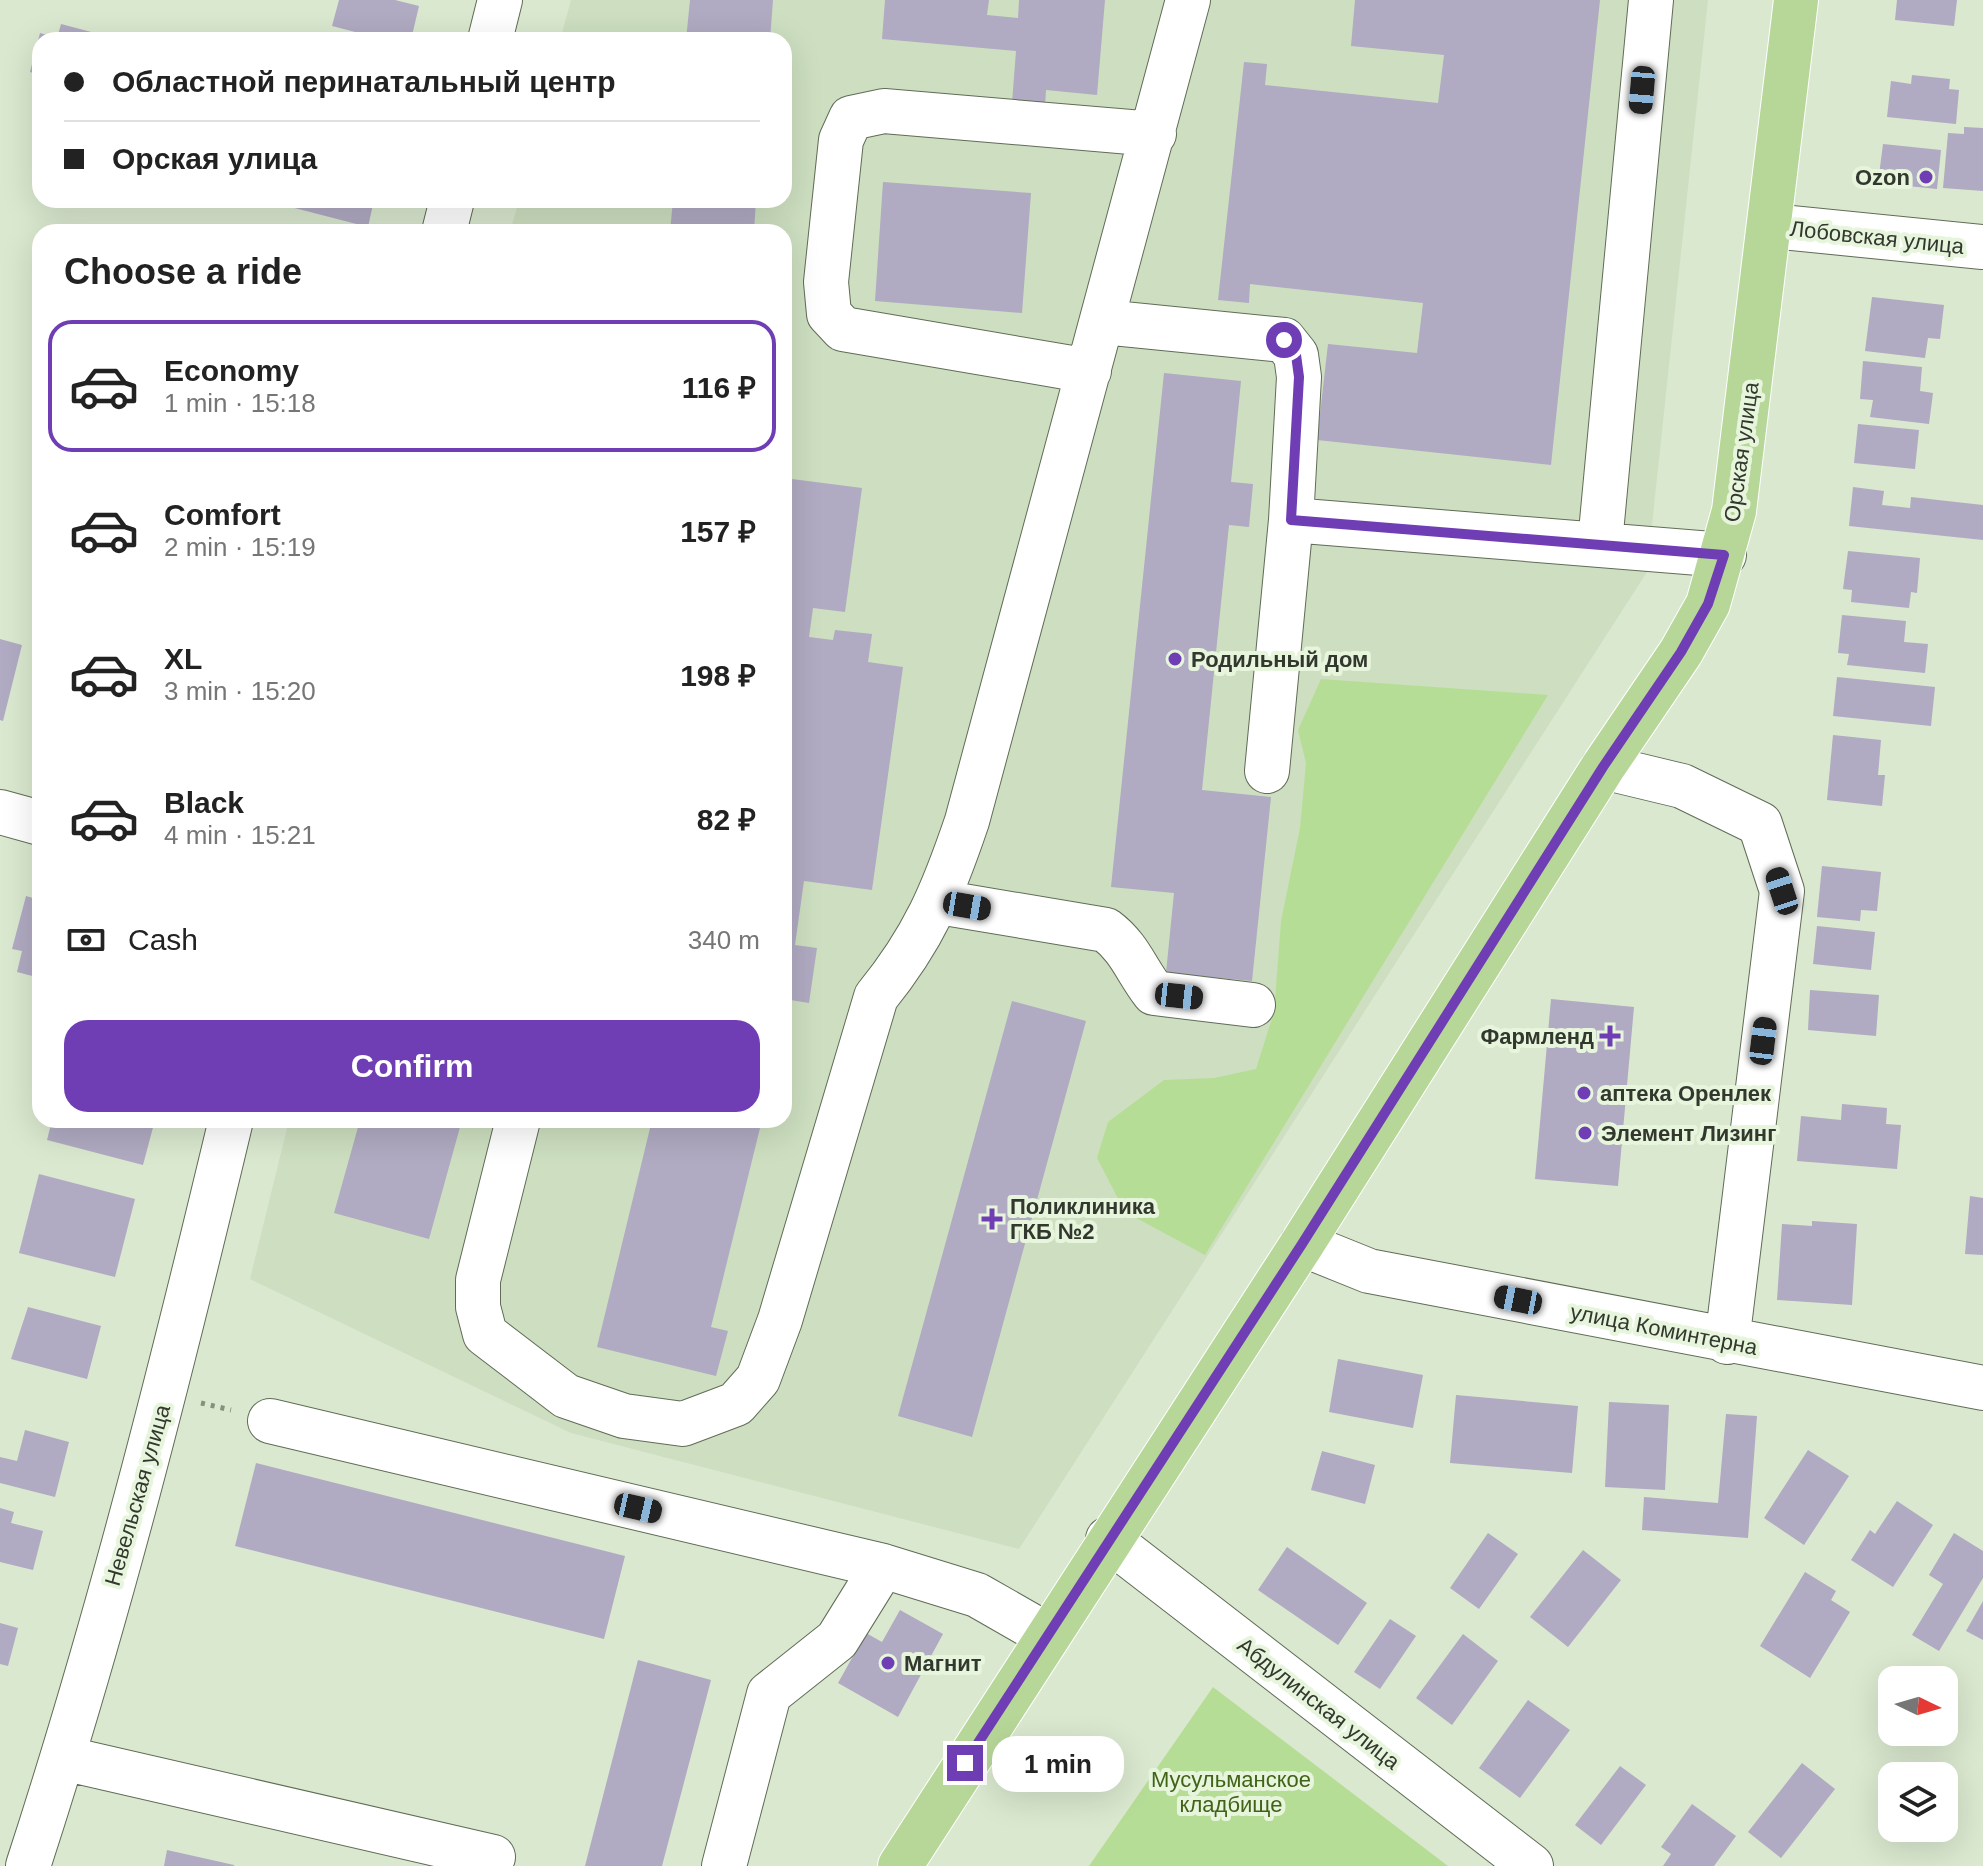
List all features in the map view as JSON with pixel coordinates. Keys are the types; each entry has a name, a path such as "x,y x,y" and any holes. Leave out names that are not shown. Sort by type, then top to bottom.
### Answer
{"main road":[{"name":"Орская улица","path":"900,1866 1108,1539 1302,1244 1603,767 1681,652 1708,604 1734,511 1771,226 1796,0"}],"street":[{"path":"492,32 500,0"},
{"path":"516,1128 478,1280 478,1307 485,1334 566,1396 624,1416 683,1424 736,1404 758,1379 780,1320 876,997 907,959 939,902 967,821 1188,0"},
{"path":"1600,543 1651,0"},
{"path":"1089,371 843,329 829,314 826,282 841,140 851,118 884,111 1154,134"},
{"name":"Лобовская улица","path":"1771,226 1983,247"},
{"path":"1103,322 1284,340 1296,355 1299,377 1291,520 1267,771"},
{"path":"1291,520 1724,555"},
{"path":"1603,767 1682,786 1760,824 1782,891 1727,1342"},
{"path":"0,812 32,821"},
{"path":"939,902 1106,930 1126,945 1137,972 1154,993 1253,1005"},
{"name":"Невельская улица","path":"28,1866 63,1758 165,1394 229,1128"},
{"name":"улица Коминтерна","path":"1302,1244 1369,1271 1727,1342 1983,1388"},
{"path":"270,1421 883,1566 977,1595 1047,1635"},
{"name":"Абдулинская улица","path":"1108,1539 1531,1866"},
{"path":"724,1866 769,1694 837,1640 883,1566"},
{"path":"63,1758 493,1857"}],"path":[{"path":"165,1394 270,1421"}],"shaded area":[{"path":"571,0 1708,0 1647,572 1019,1549 571,1433 250,1279 287,1128 792,1128 792,224 512,224 517,208 792,208 792,32 562,32"}],"green space":[{"path":"1321,679 1548,695 1205,1255 1125,1212 1097,1158 1108,1122 1164,1080 1214,1078 1256,1069 1274,1012 1281,921 1300,828 1306,763 1298,730"},
{"name":"Мусульманское кладбище","path":"1213,1687 1448,1866 1089,1866"}],"building":[{"path":"339,0 395,0 419,6 413,32 355,32 332,26"},
{"path":"690,0 773,0 771,32 687,32"},
{"path":"885,0 989,0 987,15 1018,18 1019,0 1105,0 1097,95 1046,90 1045,106 1012,103 1016,51 882,39"},
{"path":"1355,0 1600,0 1551,465 1317,440 1328,344 1417,353 1423,303 1250,284 1249,303 1218,300 1244,62 1267,64 1265,85 1438,103 1444,55 1351,46"},
{"path":"1897,0 1957,0 1954,26 1895,20"},
{"path":"61,24 91,32 59,32"},
{"path":"1912,75 1950,79 1949,89 1959,90 1956,124 1887,117 1891,81 1911,84"},
{"path":"1964,127 1983,128 1983,191 1943,188 1948,133 1964,134"},
{"path":"1883,144 1941,150 1937,189 1878,183"},
{"path":"883,182 1031,193 1022,313 875,301"},
{"path":"295,208 372,208 369,224 356,224"},
{"path":"672,208 756,208 754,224 671,224"},
{"path":"1872,297 1944,305 1940,339 1928,338 1925,358 1865,351"},
{"path":"1863,361 1922,367 1920,391 1933,393 1929,424 1870,417 1873,400 1860,399"},
{"name":"Родильный дом","path":"1164,373 1241,381 1231,482 1253,484 1249,527 1229,525 1202,790 1271,797 1252,981 1166,973 1174,893 1111,887"},
{"path":"1858,424 1919,430 1915,469 1854,463"},
{"path":"792,479 862,488 845,612 813,608 809,637 833,640 835,630 872,634 868,662 903,667 872,890 804,881 795,945 817,948 809,1003 792,1000"},
{"path":"1853,487 1884,491 1882,505 1910,508 1911,497 1983,505 1983,540 1849,526"},
{"path":"1848,551 1920,558 1917,593 1911,592 1909,608 1851,602 1852,590 1843,589"},
{"path":"1842,615 1906,621 1904,642 1928,644 1925,673 1847,665 1849,654 1838,653"},
{"path":"0,639 22,645 3,721 0,720"},
{"path":"1837,677 1935,687 1931,726 1833,716"},
{"path":"1833,735 1881,740 1878,775 1885,775 1882,806 1827,800"},
{"path":"1822,866 1881,872 1877,911 1861,910 1860,921 1817,917"},
{"path":"26,896 32,898 32,976 17,972 22,951 12,949"},
{"path":"1817,926 1875,932 1871,970 1813,964"},
{"path":"1810,990 1879,995 1876,1036 1808,1030"},
{"name":"аптека Оренлек","path":"1551,999 1634,1007 1618,1186 1535,1179"},
{"name":"Поликлиника ГКБ №2","path":"1012,1001 1086,1021 972,1437 898,1416"},
{"path":"1842,1104 1887,1108 1886,1124 1901,1125 1897,1169 1797,1161 1801,1116 1841,1120"},
{"path":"50,1128 153,1128 143,1165 47,1140"},
{"path":"358,1128 460,1128 429,1239 334,1213"},
{"path":"650,1128 760,1128 711,1327 728,1331 716,1376 597,1347"},
{"path":"39,1174 135,1199 115,1277 19,1253"},
{"path":"1970,1196 1983,1198 1983,1255 1965,1254"},
{"path":"1812,1221 1857,1224 1852,1305 1777,1300 1782,1224 1812,1226"},
{"path":"28,1307 101,1326 87,1379 11,1359"},
{"path":"1338,1359 1423,1375 1413,1428 1329,1412"},
{"path":"1456,1395 1578,1406 1572,1473 1450,1463"},
{"path":"1609,1402 1669,1405 1665,1490 1605,1487"},
{"path":"1726,1414 1757,1416 1748,1538 1642,1530 1644,1497 1718,1503"},
{"path":"25,1430 69,1442 55,1497 0,1483 0,1457 17,1461"},
{"path":"1808,1450 1849,1476 1804,1545 1764,1518"},
{"path":"1322,1451 1375,1465 1365,1504 1311,1490"},
{"path":"256,1463 625,1556 604,1639 235,1546"},
{"path":"1897,1501 1933,1525 1893,1587 1851,1560 1870,1530 1875,1534"},
{"path":"0,1508 14,1512 11,1523 43,1531 33,1570 0,1562"},
{"path":"1488,1533 1518,1554 1479,1609 1450,1588"},
{"path":"1954,1533 1983,1551 1983,1578 1939,1651 1912,1635 1943,1584 1929,1575"},
{"path":"1287,1547 1367,1603 1338,1645 1258,1590"},
{"path":"1583,1550 1621,1580 1568,1647 1530,1617"},
{"path":"1805,1572 1836,1591 1831,1600 1850,1612 1810,1678 1760,1646"},
{"path":"1983,1601 1983,1640 1966,1631"},
{"name":"Магнит","path":"900,1610 943,1634 898,1717 838,1683 866,1633 882,1642"},
{"path":"1390,1619 1416,1636 1380,1689 1354,1672"},
{"path":"0,1623 18,1628 8,1666 0,1664"},
{"path":"1463,1634 1498,1661 1452,1725 1416,1698"},
{"path":"638,1660 711,1680 662,1866 585,1866"},
{"path":"1528,1700 1570,1730 1520,1798 1479,1768"},
{"path":"1802,1763 1835,1789 1781,1858 1748,1832"},
{"path":"1620,1766 1646,1785 1601,1845 1575,1825"},
{"path":"1692,1804 1736,1836 1714,1866 1663,1866 1671,1854 1661,1847"},
{"path":"167,1850 234,1865 234,1866 164,1866"}],"place":[{"name":"Ozon","path":"1926,177"},
{"name":"Родильный дом","path":"1175,659"},
{"name":"Фармленд","path":"1610,1036"},
{"name":"аптека Оренлек","path":"1584,1093"},
{"name":"Элемент Лизинг","path":"1585,1133"},
{"name":"Поликлиника ГКБ №2","path":"992,1219"},
{"name":"Магнит","path":"888,1663"}],"route":[{"path":"965,1763 1302,1244 1603,767 1681,652 1708,604 1724,555 1291,520 1299,377 1296,355 1284,340"}]}
